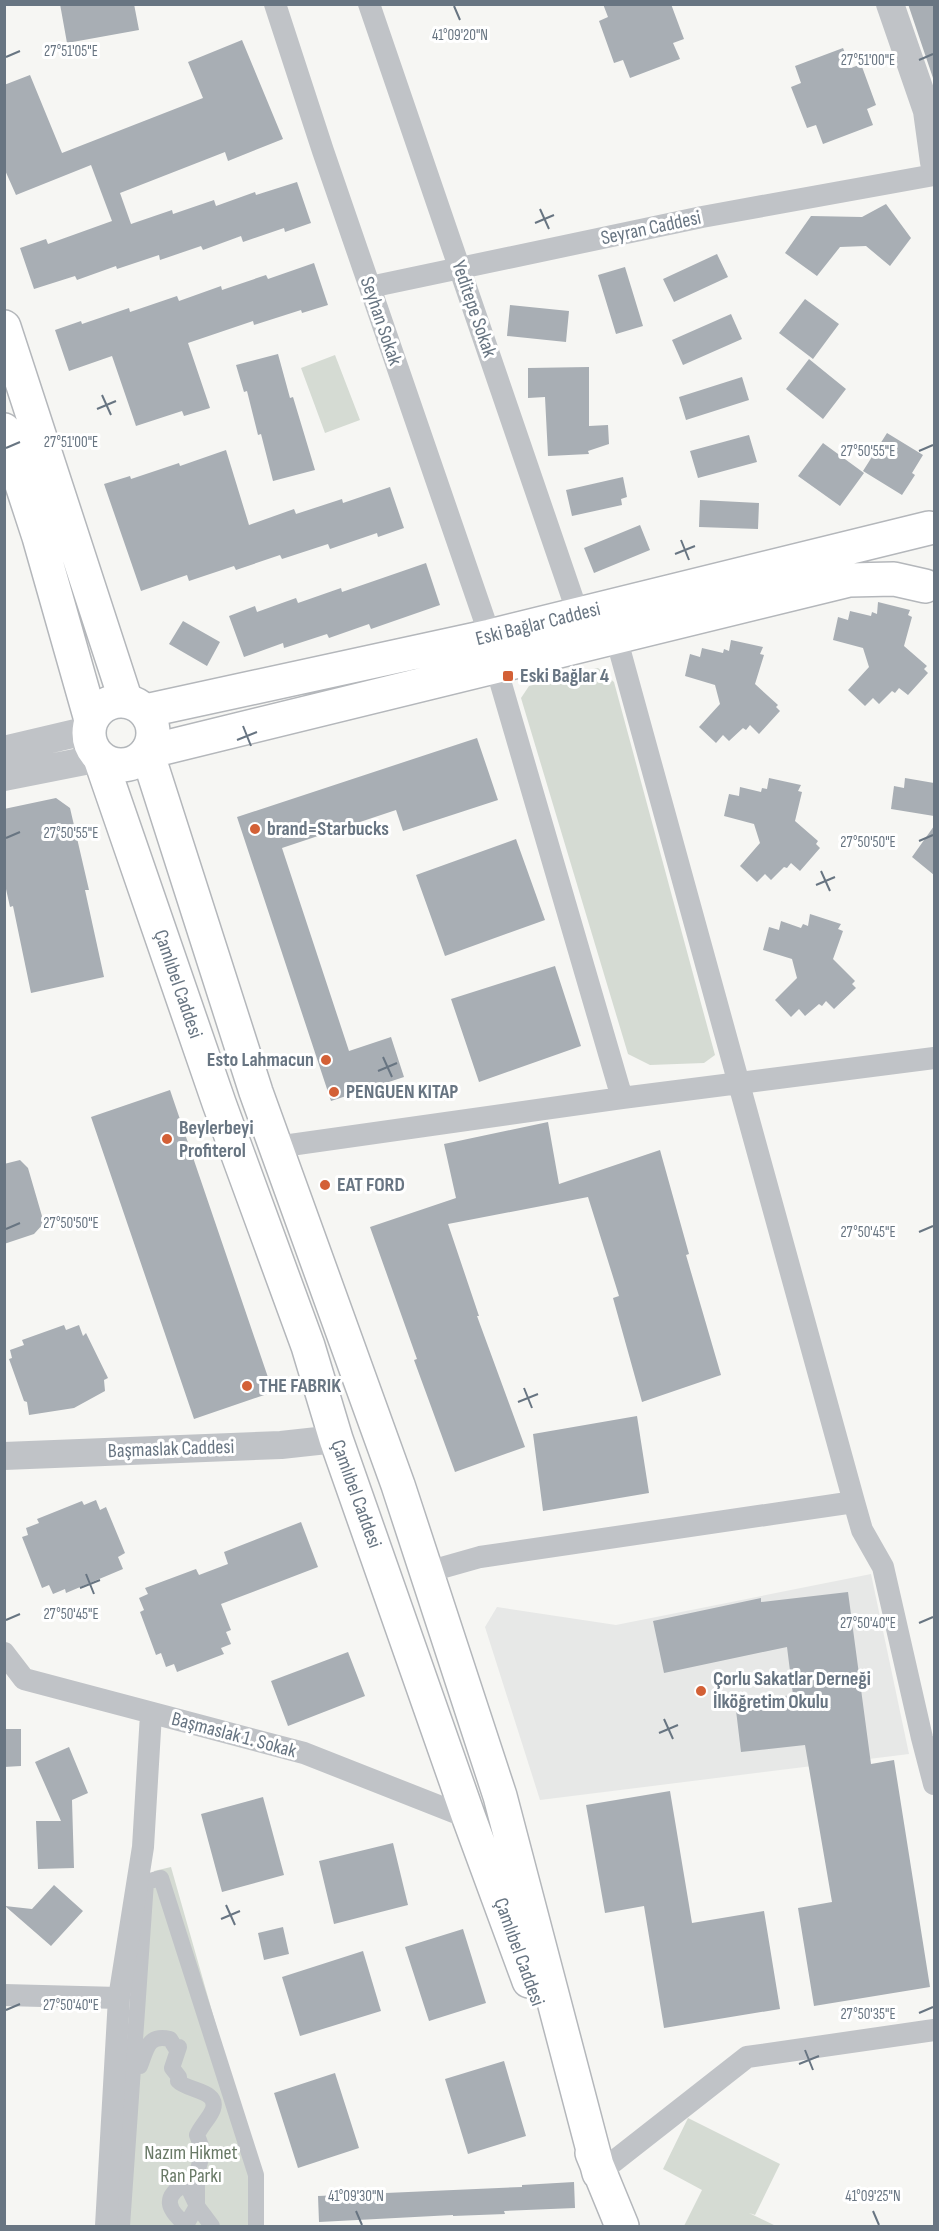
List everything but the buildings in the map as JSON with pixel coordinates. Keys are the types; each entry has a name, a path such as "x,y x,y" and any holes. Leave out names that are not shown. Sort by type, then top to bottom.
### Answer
{"main road":[{"path":"4,327 136,706 151,720 152,742 147,752 130,764 110,763 93,736 97,711 115,701 136,706"},
{"name":"Çamlıbel Caddesi","path":"4,430 39,537 93,736 219,1103 308,1346 336,1439 470,1818 600,2173 622,2226"},
{"name":"Eski Bağlar Caddesi","path":"147,752 493,651 579,614 932,526"},
{"path":"930,591 918,572 916,557 920,541 932,526"},
{"name":"Eski Bağlar Caddesi","path":"136,706 493,651 616,637 849,580 894,579 930,591"},
{"path":"147,752 253,1080 398,1485 500,1796 600,2173"}],"street":[{"name":"Seyhan Sokak","path":"275,4 493,651 622,1098"},
{"name":"Yeditepe Sokak","path":"369,4 579,614"},
{"path":"890,4 927,111 934,162"},
{"name":"Seyran Caddesi","path":"370,287 702,218 934,175"},
{"path":"616,637 862,1530 883,1567 928,1737 934,1784"},
{"path":"4,750 93,736"},
{"path":"4,777 93,736"},
{"path":"276,1147 622,1098 934,1058"},
{"name":"Başmaslak Caddesi","path":"4,1456 281,1445 336,1439"},
{"path":"427,1572 480,1557 854,1502"},
{"name":"Başmaslak 1. Sokak","path":"4,1653 24,1679 304,1753 470,1818"},
{"path":"106,2226 118,1998 143,1847 151,1714"},
{"path":"122,2226 146,1882 161,1878 256,2175 256,2226"},
{"path":"4,1995 118,1998"},
{"path":"600,2173 747,2057 934,2030"},
{"path":"133,2067 140,2066 146,2047 154,2039 161,2037 170,2040 175,2047 179,2047 172,2068 179,2077 178,2081 183,2086 202,2091 213,2101 213,2109 197,2135 203,2151 197,2173 197,2206 200,2226"},
{"path":"197,2206 212,2226"}],"shaded area":[{"name":"Çorlu Sakatlar Derneği İlköğretim Okulu","path":"871,1574 909,1754 540,1800 485,1627 497,1607 616,1625"}],"green space":[{"path":"335,355 360,420 325,433 301,368"},
{"path":"598,668 614,682 715,1055 704,1063 650,1065 628,1054 521,698 529,686"},
{"name":"Nazım Hikmet Ran Parkı","path":"171,1867 260,2180 261,2226 123,2226 154,1871"},
{"path":"688,2118 780,2164 755,2215 749,2213 776,2226 684,2226 702,2190 663,2169"}],"place":[{"name":"Eski Bağlar 4","path":"508,676"},
{"name":"brand=Starbucks","path":"255,829"},
{"name":"Esto Lahmacun","path":"326,1060"},
{"name":"PENGUEN KITAP","path":"334,1092"},
{"name":"Beylerbeyi Profiterol","path":"167,1139"},
{"name":"EAT FORD","path":"325,1185"},
{"name":"THE FABRIK","path":"247,1386"},
{"name":"Çorlu Sakatlar Derneği İlköğretim Okulu","path":"701,1691"}]}
